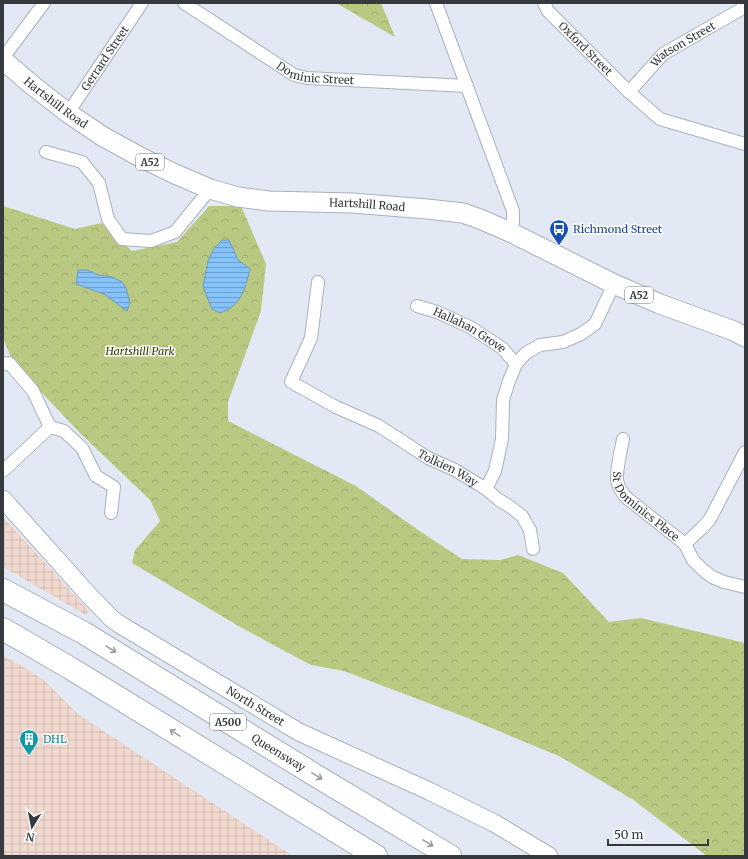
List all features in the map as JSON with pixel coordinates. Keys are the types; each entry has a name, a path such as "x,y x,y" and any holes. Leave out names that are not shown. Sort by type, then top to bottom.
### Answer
{"highway":[{"path":"3,578 84,633"},
{"name":"Queensway","path":"3,590 84,633 450,856"},
{"path":"3,629 70,668 376,856"},
{"path":"3,632 70,668"},
{"path":"203,750 354,856"}],"main road":[{"name":"Hartshill Road","path":"3,59 32,85 68,113 102,136 142,158 210,190 238,197 269,200 366,204 463,213 510,232 614,284 660,304 734,331 745,337"}],"street":[{"path":"3,59 44,3"},
{"name":"Gerrard Street","path":"68,113 142,3"},
{"name":"Dominic Street","path":"184,3 294,75 307,78 467,86"},
{"path":"436,3 513,211 513,222 510,232"},
{"name":"Oxford Street","path":"544,3 548,11 630,92 660,119 745,144"},
{"name":"Watson Street","path":"630,92 663,54 745,8"},
{"path":"46,152 82,162 99,183 108,219 122,239 152,241 175,232 210,190"},
{"name":"Tolkien Way","path":"318,282 311,338 291,382 336,407 380,426 428,458 455,470 486,489 495,471 502,439 503,400 516,364 526,353 540,345 563,342 581,334 595,324 614,284"},
{"name":"Hallahan Grove","path":"417,306 437,312 470,327 502,348 516,364"},
{"path":"3,364 9,363 33,391 50,427 64,431 82,448 96,476 114,487 111,512"},
{"path":"3,471 50,427"},
{"name":"St Dominics Place","path":"623,439 617,474 617,480 622,494 685,544 693,560 702,570 712,577 724,582 745,587"},
{"name":"St Dominics Place","path":"685,544 710,519 745,452"},
{"path":"486,489 522,516 530,530 533,549"},
{"name":"North Street","path":"3,499 86,592 116,622 299,732 429,791 494,823 549,856"}],"shaded area":[{"path":"3,517 89,611 86,615 3,567"},
{"path":"3,655 43,679 79,715 293,856 3,856"}],"green space":[{"path":"336,3 381,3 395,37"},
{"name":"Hartshill Park","path":"3,206 75,229 101,223 132,251 177,242 209,206 241,206 266,264 261,311 228,402 228,421 356,486 462,559 500,560 518,555 563,573 609,622 641,618 745,643 745,856 706,856 632,799 561,757 465,717 344,671 311,665 242,628 132,563 135,550 160,521 150,500 81,434 12,360 3,338"}],"water":[{"path":"222,240 229,240 238,260 250,269 241,296 233,306 220,313 212,309 203,286 208,261 213,250"},
{"path":"78,270 88,270 98,275 112,277 122,282 126,288 130,303 127,311 104,294 76,284"}],"place":[{"name":"Richmond Street","path":"559,246"},
{"name":"DHL","path":"29,756"}]}
